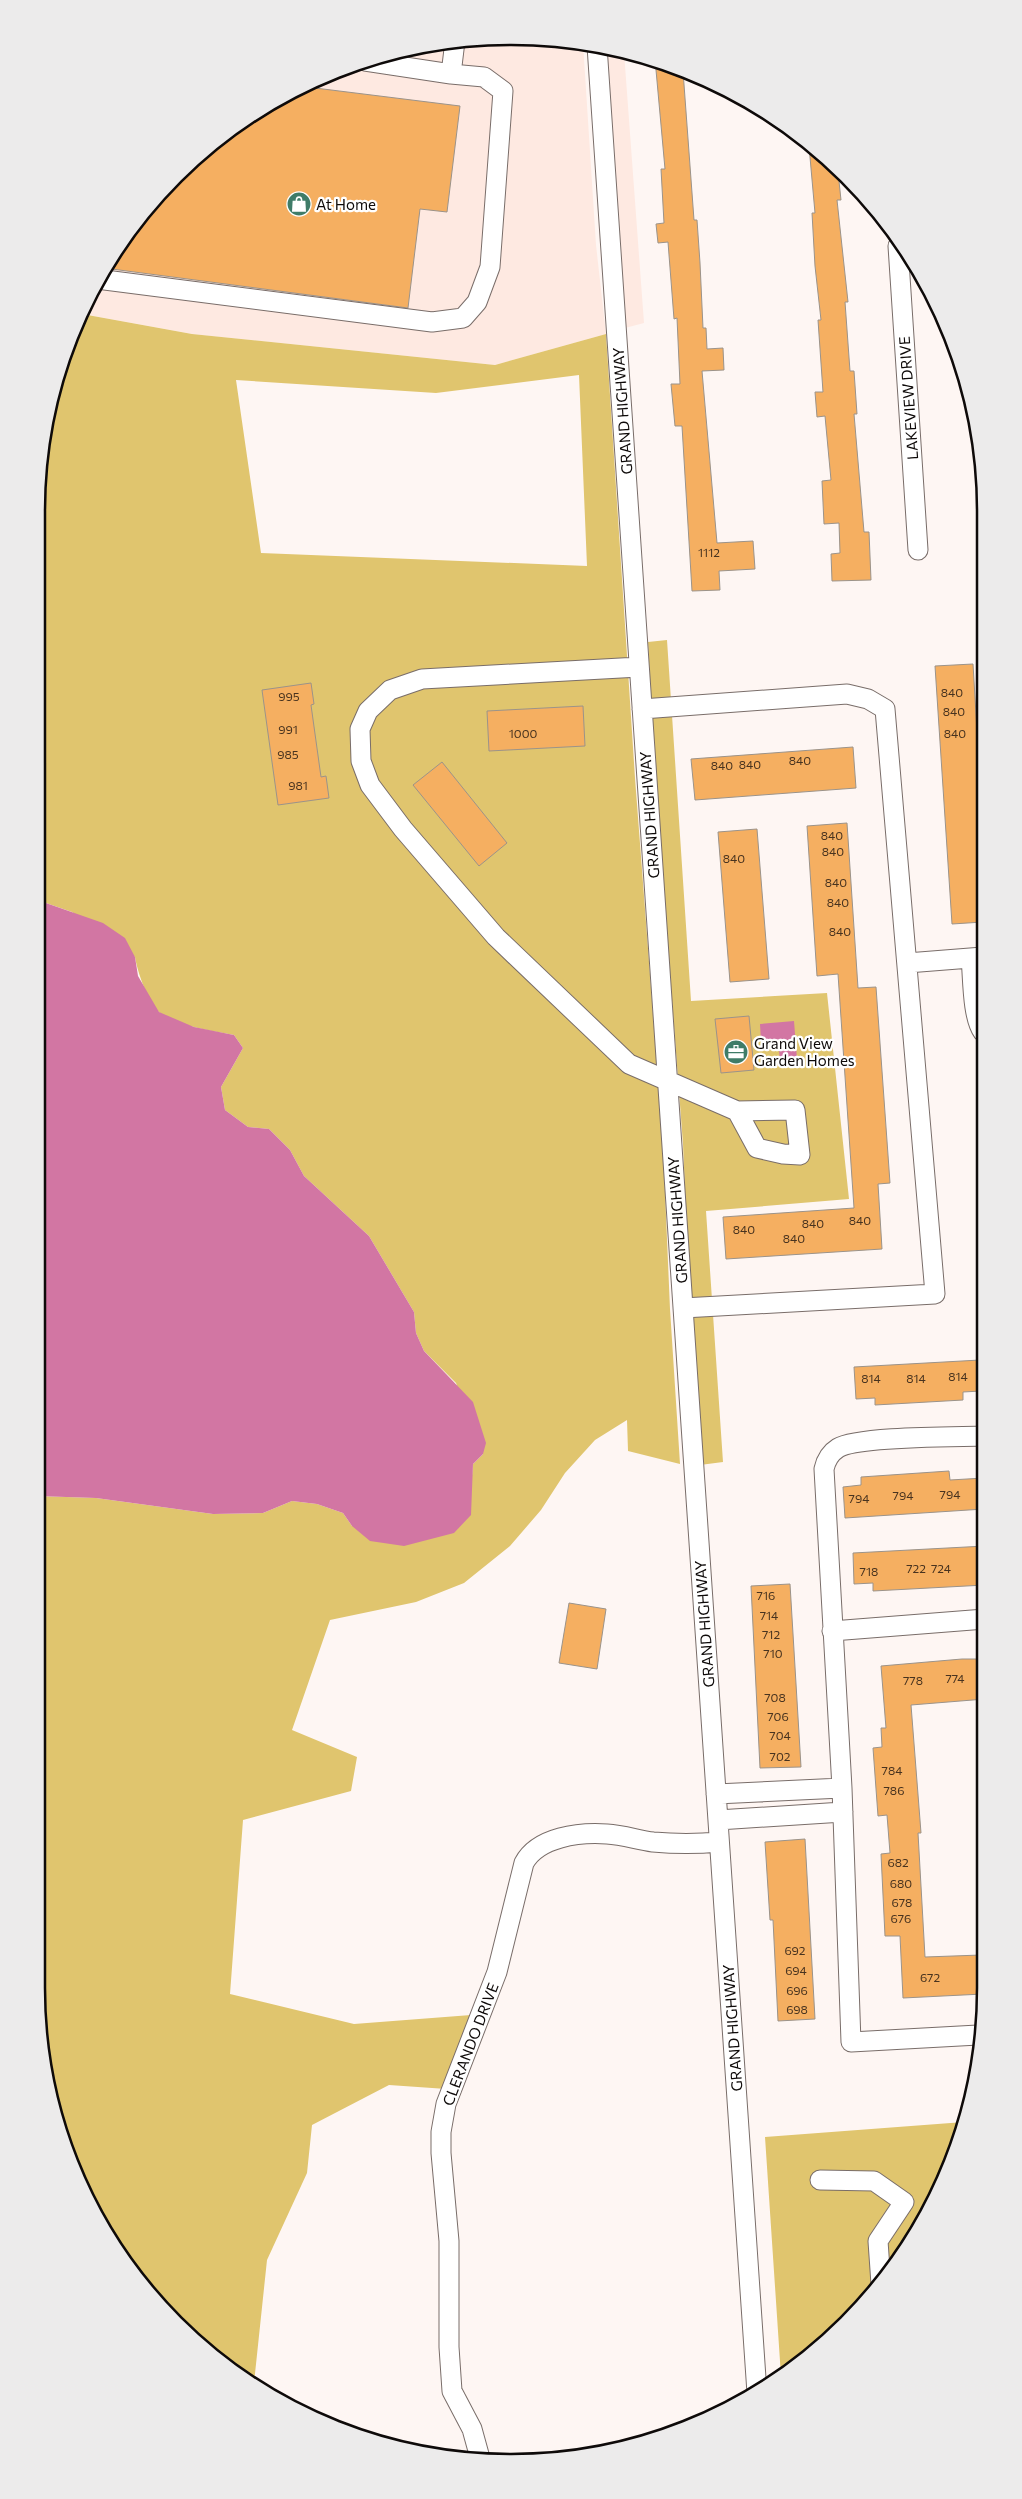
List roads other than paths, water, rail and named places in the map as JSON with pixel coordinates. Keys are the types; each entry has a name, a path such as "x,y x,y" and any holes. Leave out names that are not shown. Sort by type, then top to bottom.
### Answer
{"street":[{"path":"451,74 453,49"},
{"name":"GRAND HIGHWAY","path":"597,53 756,2384"},
{"path":"106,280 432,322 463,318 477,302 490,267 503,92 484,76 451,74 382,64"},
{"name":"LAKEVIEW DRIVE","path":"898,253 918,550"},
{"path":"639,667 422,680 390,690 368,711 360,729 361,761 370,785 403,829 496,937 629,1064 737,1111"},
{"path":"642,710 847,694 868,699 885,709 936,1294 683,1308"},
{"path":"907,963 977,957 975,1002 977,1014"},
{"path":"974,2035 851,2042 842,1788 824,1469 826,1459 839,1447 864,1442 977,1436"},
{"path":"832,1631 977,1620"},
{"path":"716,1794 842,1788"},
{"path":"718,1820 843,1812"},
{"name":"CLERANDO DRIVE","path":"479,2453 472,2429 452,2391 449,2347 449,2241 441,2153 441,2132 446,2104 498,1972 524,1863 530,1852 537,1846 584,1834 607,1834 651,1842 694,1844 719,1842"},
{"path":"820,2180 874,2181 904,2202 878,2241 880,2273"}],"place":[{"name":"At Home","path":"299,204"},
{"name":"Grand View Garden Homes","path":"736,1052"}]}
